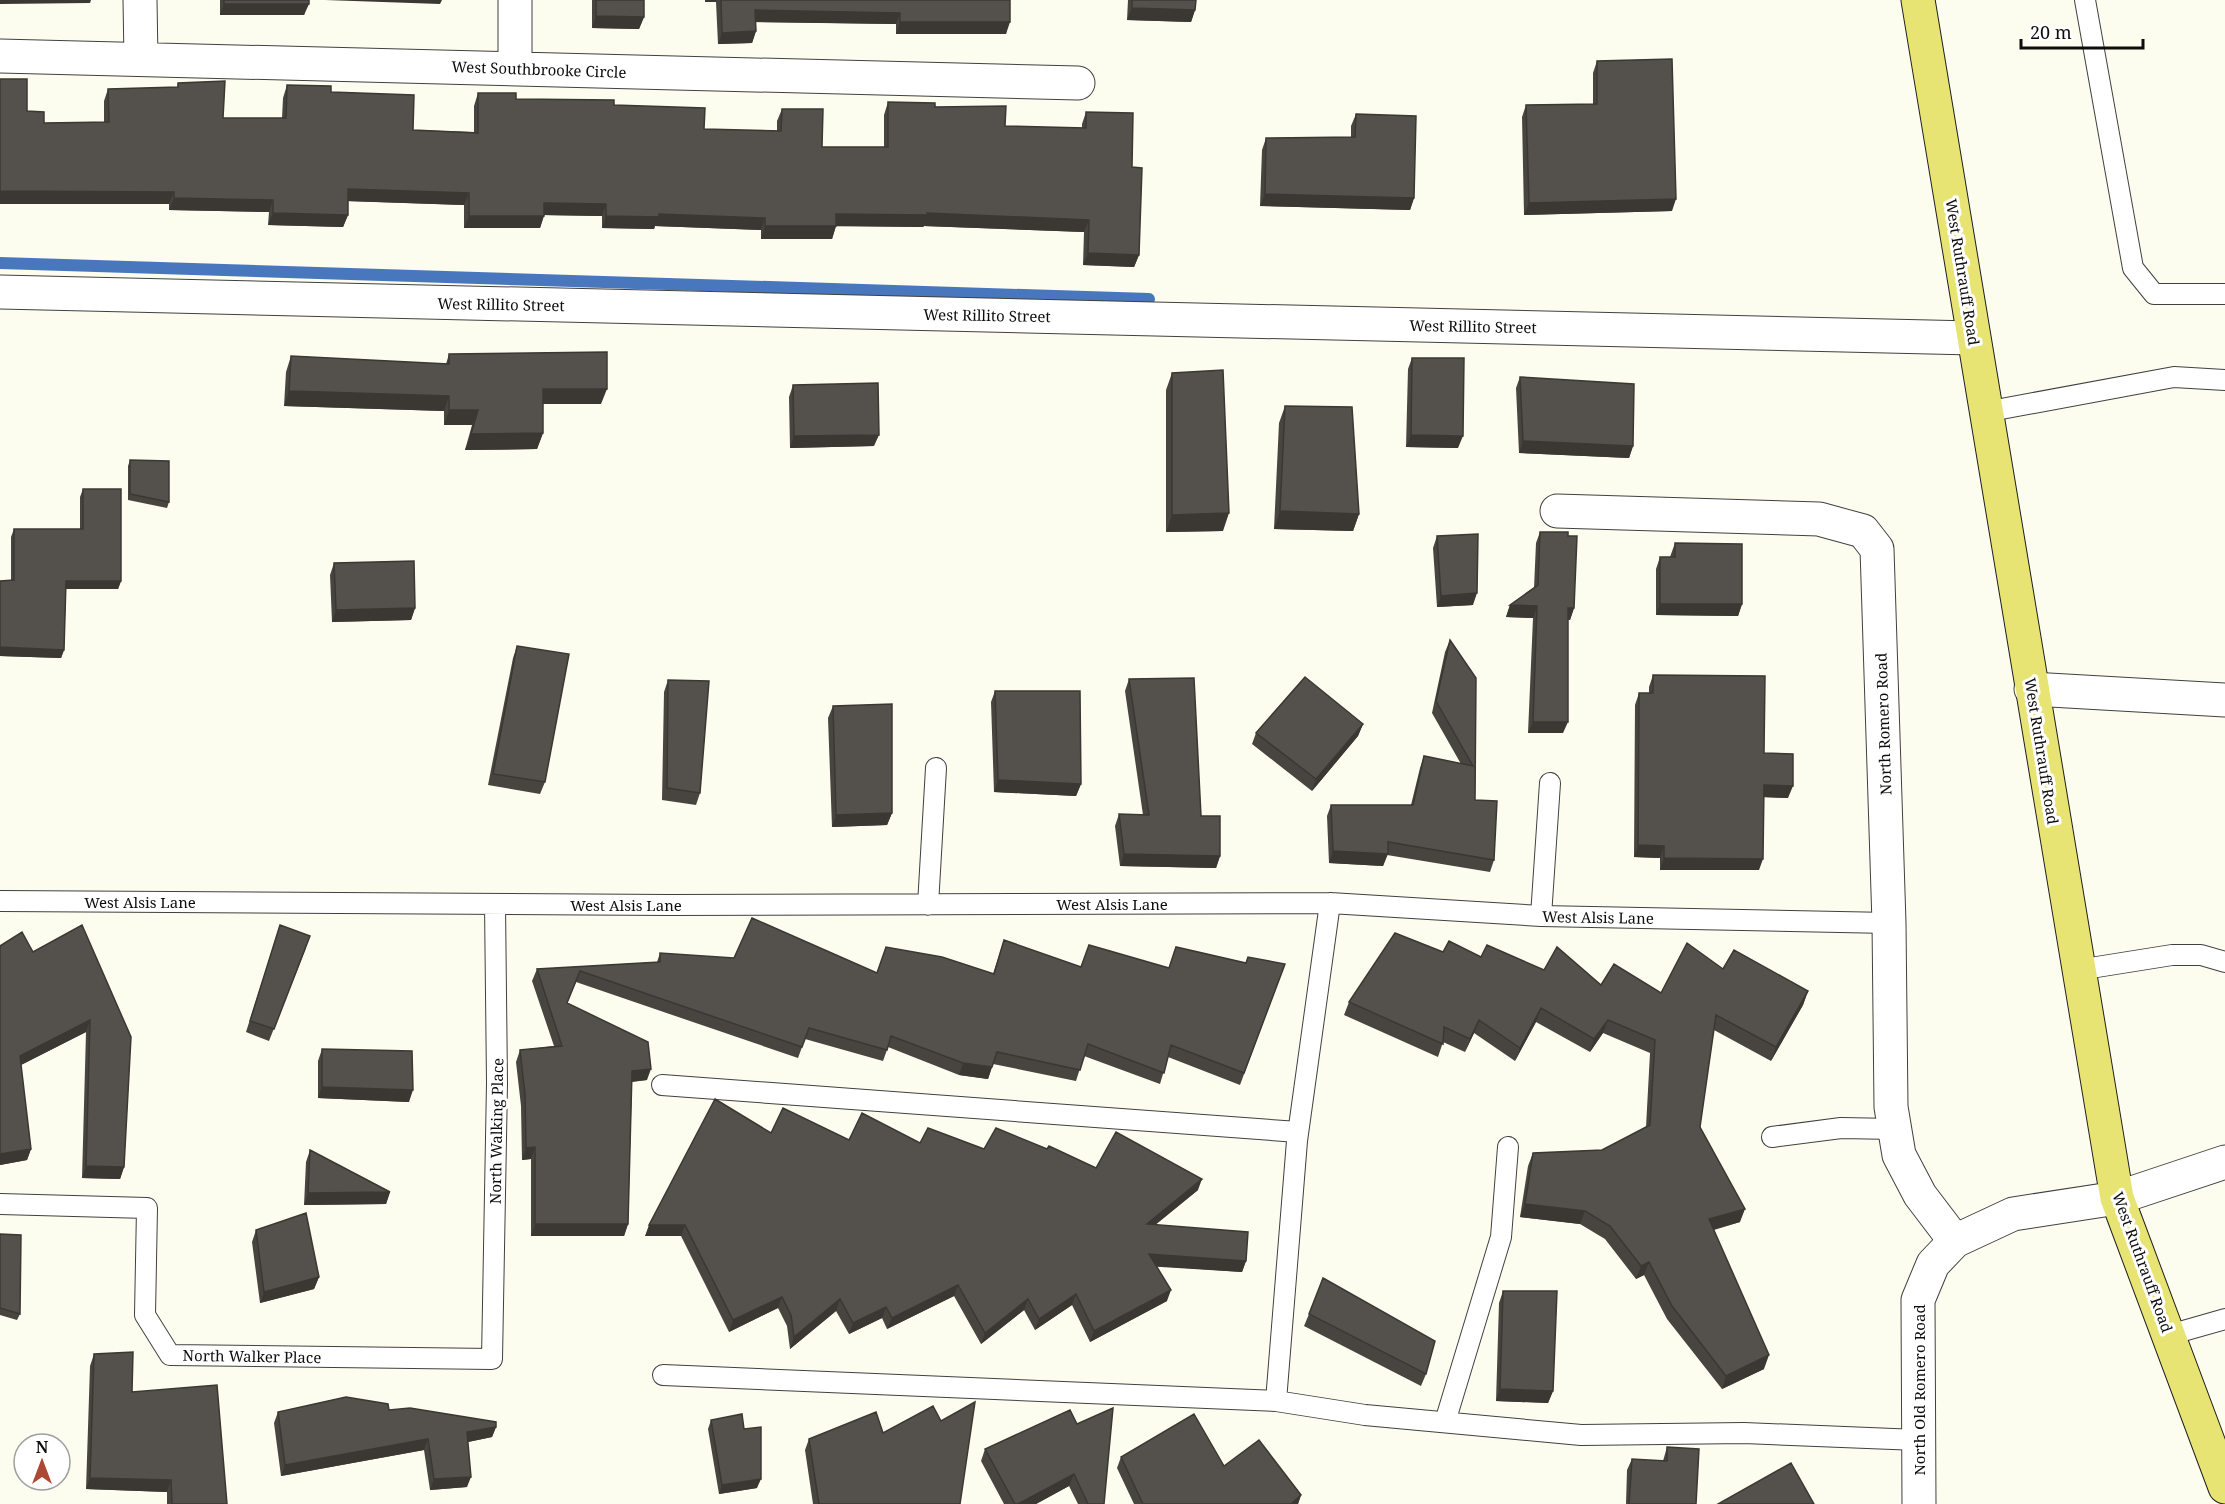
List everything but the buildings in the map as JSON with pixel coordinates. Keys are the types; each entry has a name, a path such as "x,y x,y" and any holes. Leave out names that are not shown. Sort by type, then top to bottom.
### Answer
{"main road":[{"name":"West Ruthrauff Road","path":"1918,0 2117,1198 2225,1487"}],"street":[{"path":"140,0 141,59"},
{"path":"515,0 515,68"},
{"name":"West Southbrooke Circle","path":"0,56 1078,84"},
{"name":"West Rillito Street","path":"0,292 1973,338"},
{"name":"North Romero Road","path":"1557,511 1819,519 1863,531 1877,549 1889,923"},
{"path":"2031,689 2225,700"},
{"path":"1889,923 1891,1107 1899,1155 1920,1195 1954,1240"},
{"name":"North Old Romero Road","path":"1919,1504 1918,1300 1933,1264 1954,1240 2013,1214 2117,1198 2225,1162"}],"lane":[{"path":"2085,0 2133,268 2154,294 2225,294"},
{"path":"1985,412 2174,377 2225,380"},
{"path":"928,905 936,768"},
{"path":"1541,916 1550,783"},
{"name":"West Alsis Lane","path":"0,901 928,905 1330,903 1541,916 1889,923"},
{"path":"1276,1401 1298,1132 1330,903"},
{"name":"North Walking Place","path":"492,1359 497,1083 495,904"},
{"path":"2078,970 2172,955 2201,955 2225,962"},
{"path":"662,1085 1298,1132"},
{"path":"1772,1137 1841,1128 1895,1129"},
{"path":"1445,1422 1502,1237 1508,1147"},
{"name":"North Walker Place","path":"0,1204 147,1208 145,1315 170,1355 492,1359"},
{"path":"2169,1335 2225,1319"},
{"path":"663,1375 1276,1401 1365,1415 1581,1435 1744,1433 1918,1440"}],"waterway":[{"path":"0,263 1149,299"}]}
